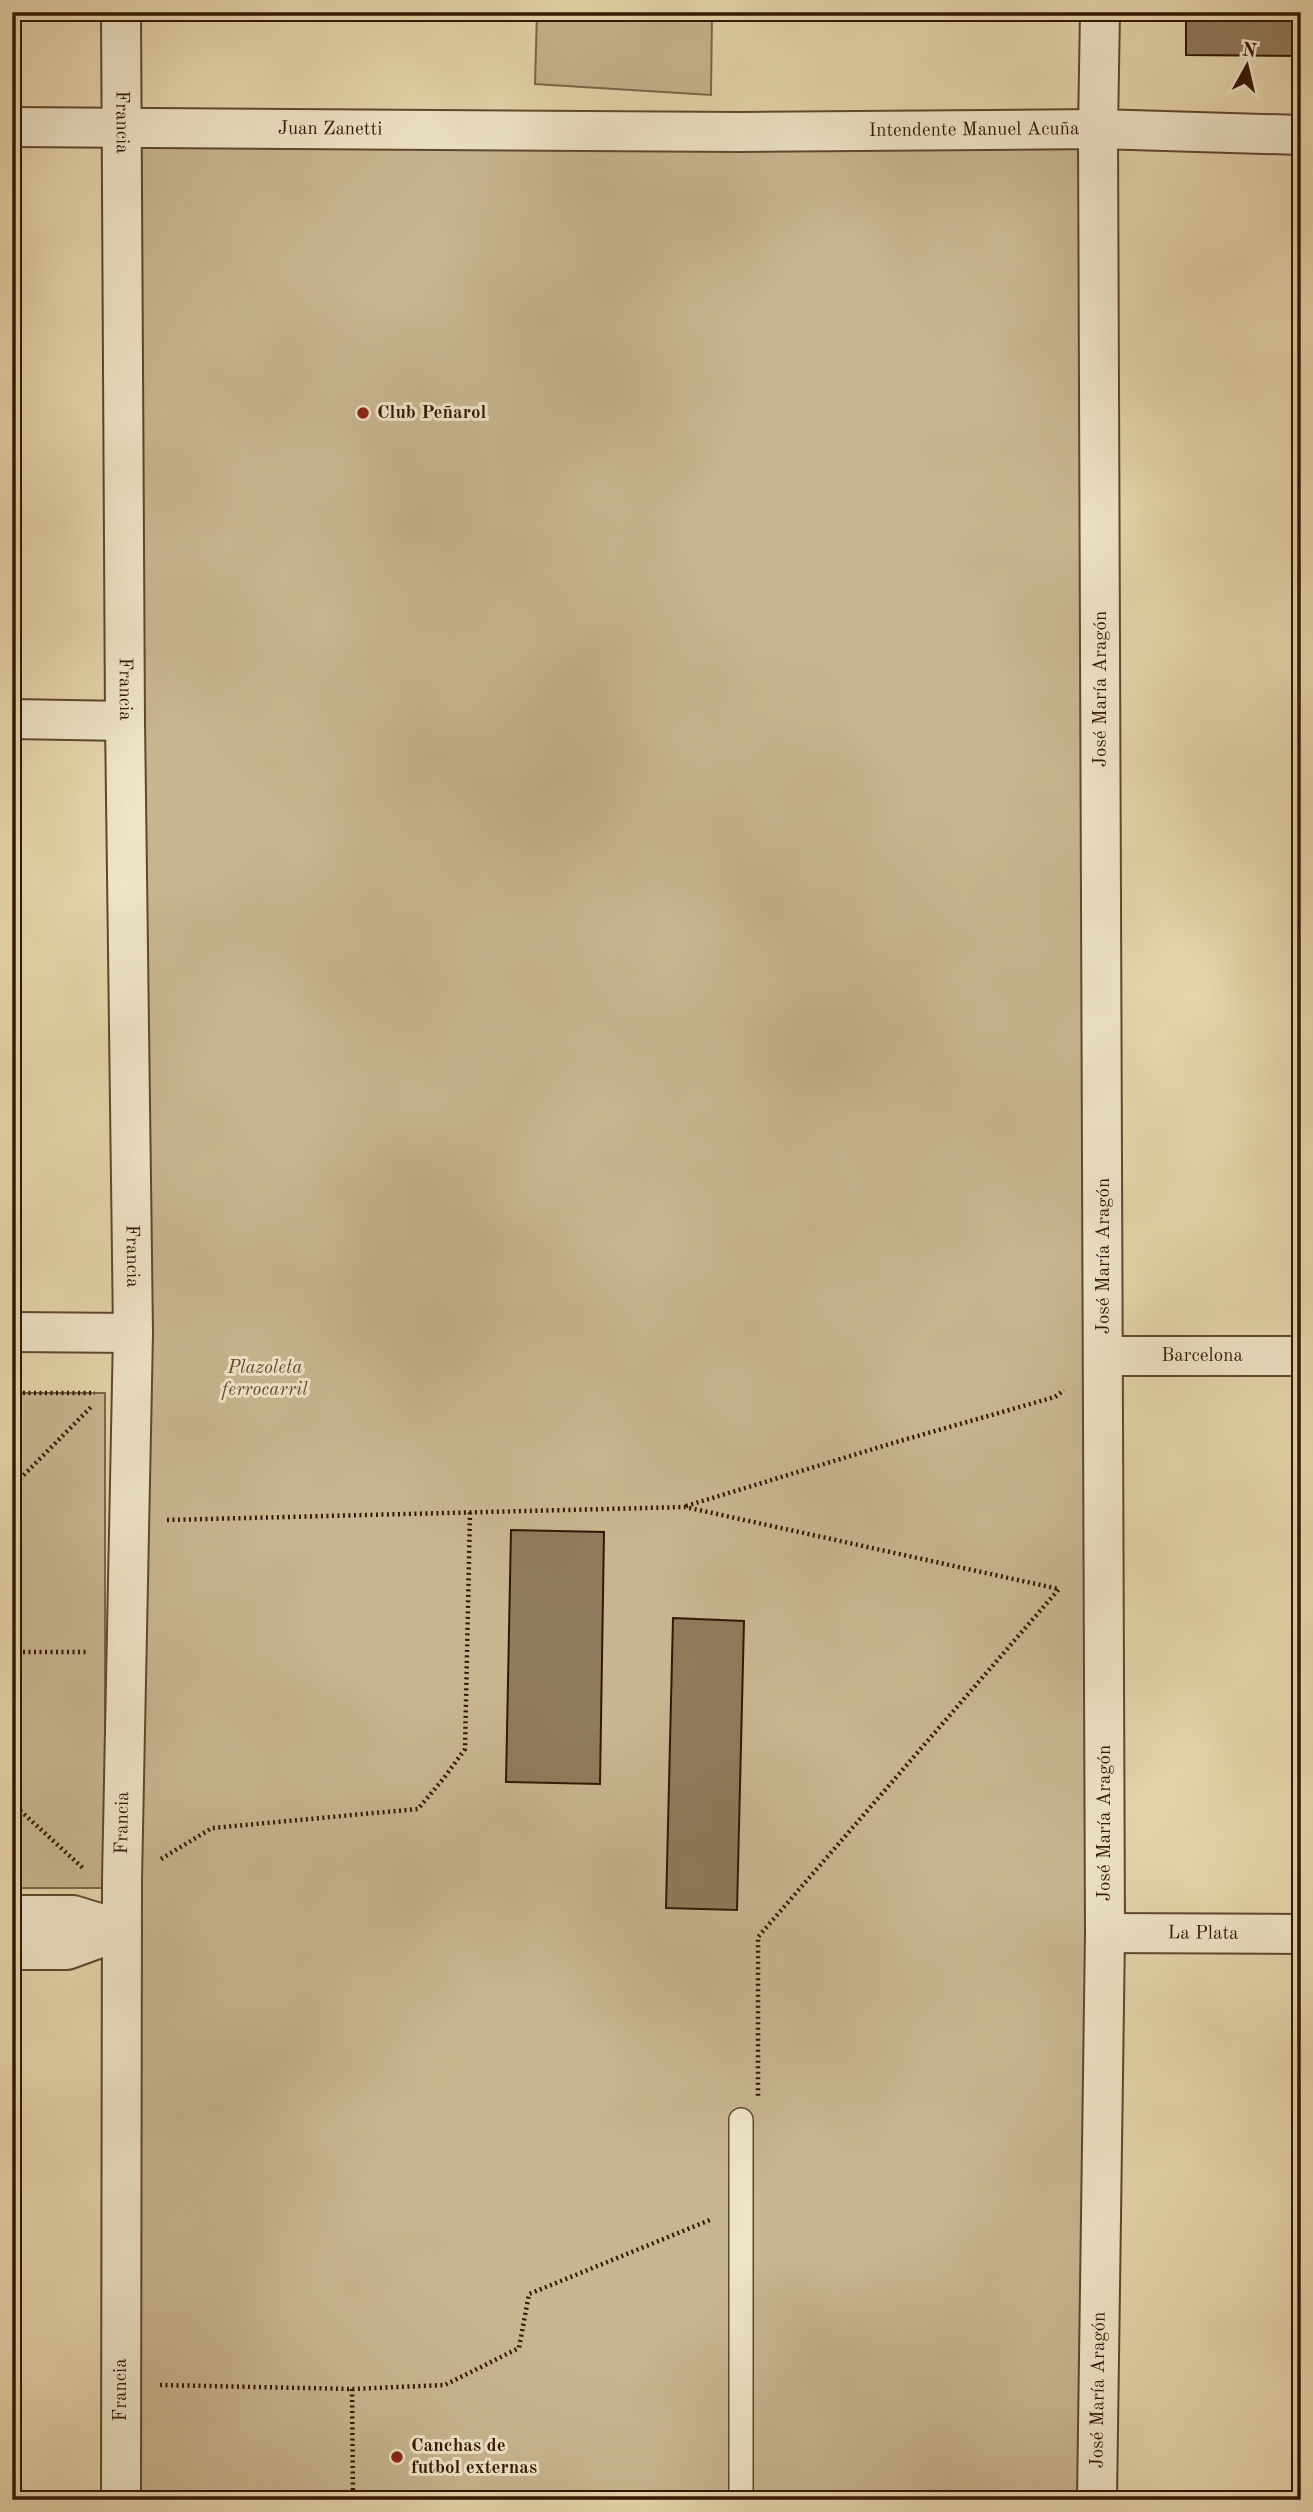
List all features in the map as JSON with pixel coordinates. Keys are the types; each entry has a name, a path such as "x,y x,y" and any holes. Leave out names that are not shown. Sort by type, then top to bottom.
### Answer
{"street":[{"name":"Francia","path":"121,12 125,721 133,1333 122,1880 121,2500"},
{"name":"José María Aragón","path":"1097,2500 1105,1933 1098,129 1100,12"},
{"name":"Juan Zanetti","path":"12,127 648,132"},
{"name":"Intendente Manuel Acuña","path":"648,132 1098,129 1301,135"},
{"path":"12,719 125,721"},
{"path":"12,1332 133,1333"},
{"name":"Barcelona","path":"1104,1356 1301,1356"},
{"path":"12,1915 73,1915 122,1930"},
{"path":"12,1950 66,1950 122,1930"},
{"name":"La Plata","path":"1105,1933 1301,1934"}],"lane":[{"path":"741,2120 741,2500"}],"path":[{"path":"685,1507 1055,1397 1104,1356"},
{"path":"12,1487 105,1393"},
{"path":"129,1521 685,1507 1059,1589 758,1937 758,2102"},
{"path":"12,1803 105,1888 143,1870 212,1828 418,1809 465,1748 470,1511"},
{"path":"12,1652 92,1652"},
{"path":"158,2385 352,2389 444,2385 519,2348 529,2294 741,2207"},
{"path":"352,2389 353,2500"}],"green space":[{"path":"537,12 712,12 711,95 535,84"},
{"name":"Plazoleta ferrocarril","path":"120,128 1079,141 1097,2500 123,2500"},
{"path":"12,1393 105,1393 105,1888 12,1888"}],"building":[{"path":"1186,12 1301,12 1301,56 1186,55"},
{"path":"511,1530 604,1532 600,1784 506,1782"},
{"path":"673,1618 744,1621 737,1910 666,1908"}],"place":[{"name":"Club Peñarol","path":"363,413"},
{"name":"Canchas de futbol externas","path":"397,2457"}]}
